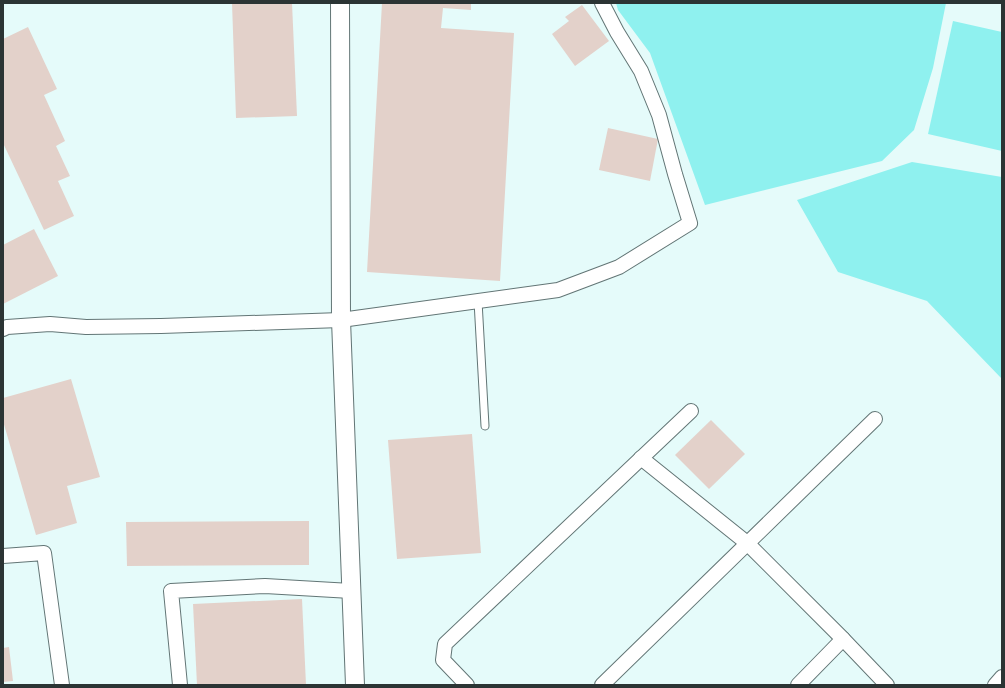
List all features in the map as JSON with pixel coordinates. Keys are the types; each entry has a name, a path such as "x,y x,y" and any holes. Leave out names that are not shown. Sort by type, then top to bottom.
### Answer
{"street":[{"path":"340,3 341,320 355,685"},
{"path":"3,329 7,327 50,324 86,327 161,326 341,320 558,290 619,267 690,223 659,115 641,71 602,3"},
{"path":"467,685 443,660 445,644 691,411"},
{"path":"602,685 876,419"},
{"path":"641,458 747,543 887,685"},
{"path":"3,556 44,553 62,685"},
{"path":"180,685 171,591 265,586 351,591"},
{"path":"798,685 843,639"},
{"path":"995,685 1002,677"}],"lane":[{"path":"478,301 485,426"}],"shaded area":[{"path":"616,3 946,3 933,68 914,130 882,161 705,205 650,53 618,10"},
{"path":"953,21 1002,32 1002,151 928,134"},
{"path":"912,162 1002,177 1002,379 927,301 838,272 797,200"}],"building":[{"path":"232,3 292,3 297,116 236,118"},
{"path":"382,3 471,3 471,10 443,8 441,28 514,33 500,281 367,272"},
{"path":"582,5 609,41 575,66 552,34 569,21 565,17"},
{"path":"28,27 57,89 44,95 65,141 56,146 70,176 58,181 74,216 44,230 3,143 3,39"},
{"path":"608,128 658,139 650,181 599,170"},
{"path":"34,229 58,276 3,304 3,245"},
{"path":"71,379 100,477 67,486 77,523 36,535 3,421 3,398"},
{"path":"711,420 745,454 709,489 675,455"},
{"path":"472,434 481,553 397,559 388,440"},
{"path":"309,521 309,565 127,566 126,522"},
{"path":"302,599 306,685 197,685 193,604"},
{"path":"9,647 13,681 3,682 3,648"}]}
